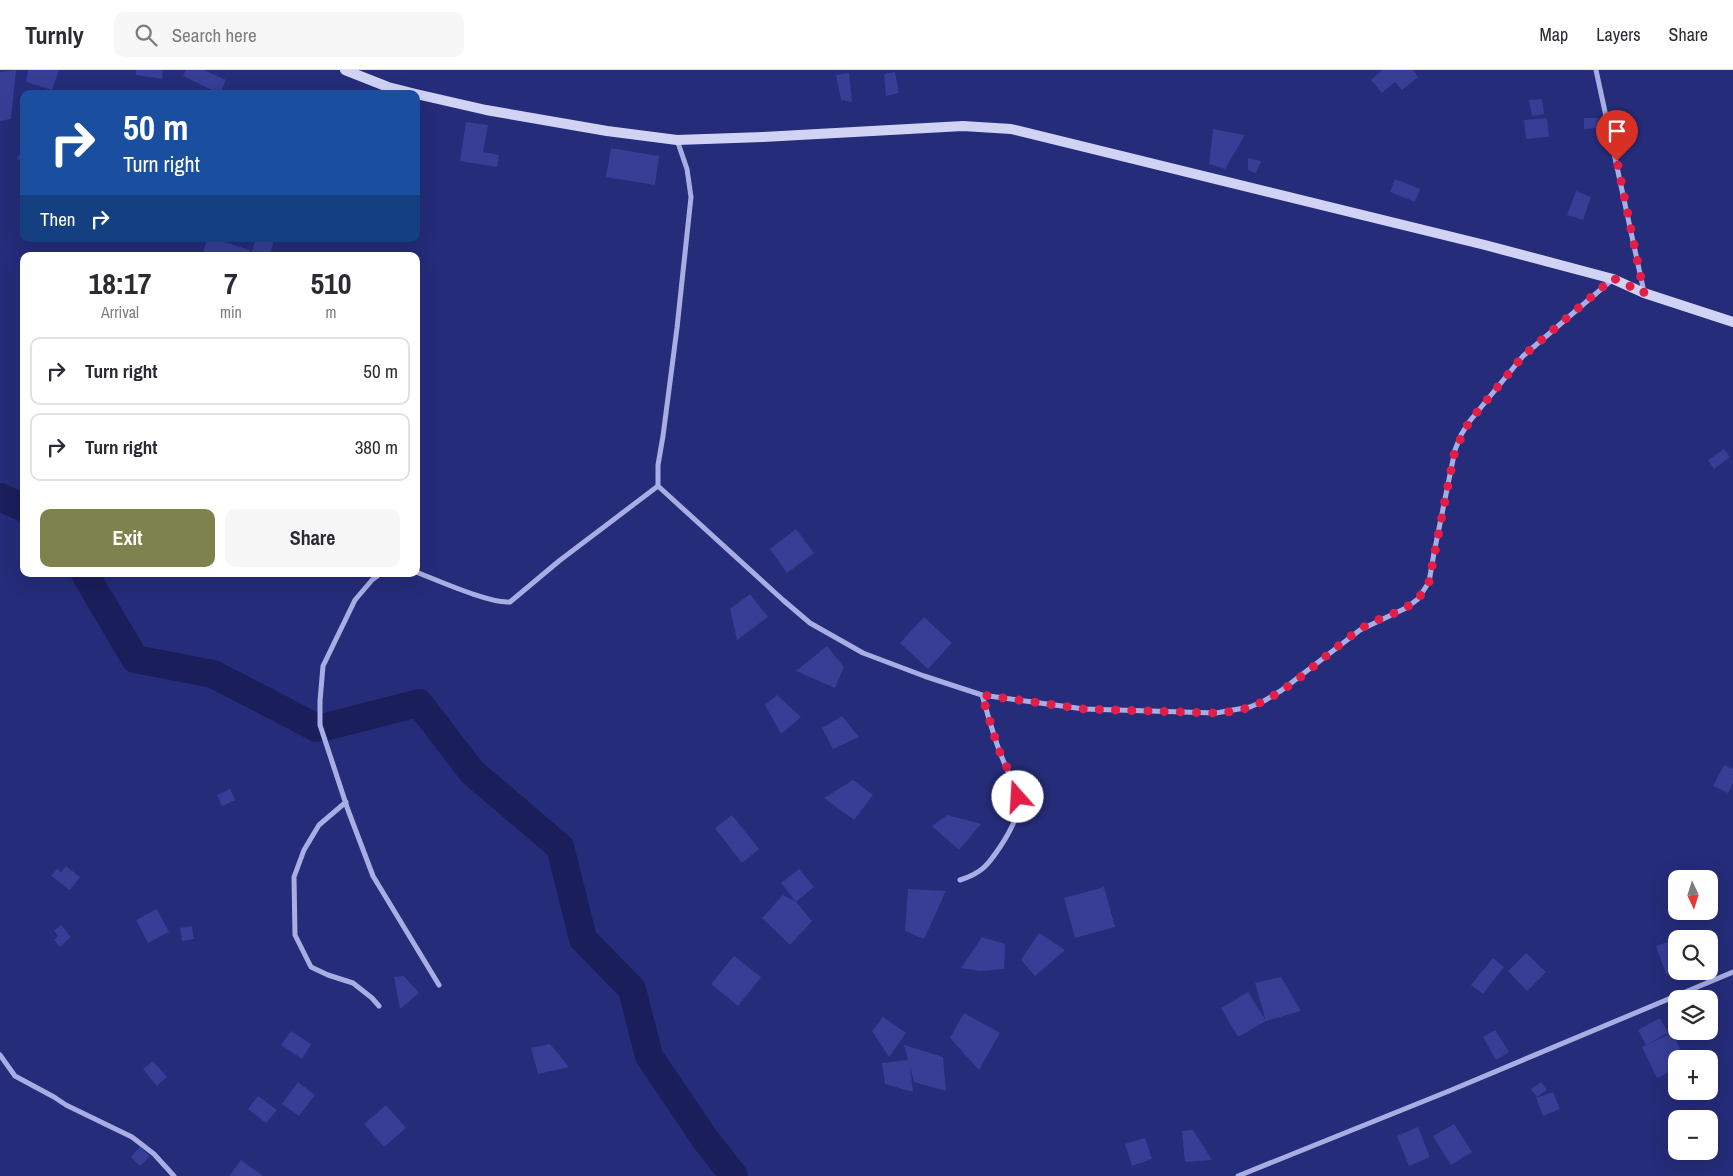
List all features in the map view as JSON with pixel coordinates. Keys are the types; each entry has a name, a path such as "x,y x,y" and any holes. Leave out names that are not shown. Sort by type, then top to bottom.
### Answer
{"street":[{"path":"345,70 400,90"},
{"path":"1596,70 1644,293"},
{"path":"420,95 486,110 588,128 677,140 954,126 1011,129 1613,278 1644,293 1733,322"},
{"path":"677,140 687,170 691,196 677,328 658,465 658,486 810,623 863,653 982,695 1084,709 1216,713 1235,711 1250,707 1276,693 1360,630 1406,608 1418,599 1429,582 1455,450 1469,422 1523,356 1613,278"},
{"path":"420,574 488,599 503,603 510,602 559,561 658,486"},
{"path":"376,577 355,600 323,666 320,725 372,876 439,985"},
{"path":"960,880 981,871 988,864 1007,835 1019,809 1015,785 998,748 982,695"},
{"path":"346,802 319,825 304,850 294,877 295,936 311,967 353,983 379,1006"},
{"path":"1238,1176 1459,1088 1733,972"},
{"path":"0,1055 15,1076 66,1105 132,1137 154,1154 174,1176"}],"building":[{"path":"16,70 11,119 0,121 0,72"},
{"path":"28,70 59,70 52,90 26,82"},
{"path":"136,70 163,70 162,79 136,75"},
{"path":"186,70 204,70 226,80 222,90 212,90 183,76"},
{"path":"1382,70 1413,70 1418,77 1402,90 1395,82 1382,93 1371,80"},
{"path":"895,72 899,93 886,96 884,74"},
{"path":"849,73 852,102 841,100 836,75"},
{"path":"1542,99 1544,114 1532,116 1529,100"},
{"path":"1547,118 1549,137 1526,139 1524,120"},
{"path":"1584,118 1598,118 1598,128 1584,129"},
{"path":"466,122 488,125 483,152 499,155 497,167 460,161"},
{"path":"1213,129 1245,135 1225,169 1209,164"},
{"path":"611,148 659,156 655,185 606,177"},
{"path":"1248,158 1261,161 1256,173 1248,170"},
{"path":"1395,179 1420,189 1415,202 1390,192"},
{"path":"1576,191 1591,197 1583,220 1567,215"},
{"path":"206,242 224,242 250,250 249,252 203,252"},
{"path":"254,242 273,242 271,252 252,252"},
{"path":"1724,449 1730,457 1714,469 1708,460"},
{"path":"796,529 814,553 787,573 770,549"},
{"path":"750,594 768,617 737,640 730,609"},
{"path":"924,617 952,643 928,669 900,643"},
{"path":"827,646 844,667 835,688 796,671"},
{"path":"777,695 801,717 781,734 765,705"},
{"path":"842,716 859,737 833,749 822,728"},
{"path":"1724,765 1733,769 1733,783 1728,793 1713,786"},
{"path":"853,780 873,795 854,820 824,798"},
{"path":"230,789 235,800 222,806 217,795"},
{"path":"732,815 759,849 742,863 715,828"},
{"path":"947,815 981,824 959,850 932,826"},
{"path":"66,866 80,877 70,890 51,876 57,869 61,872"},
{"path":"799,869 814,887 796,902 781,883"},
{"path":"1104,887 1115,927 1075,938 1064,898"},
{"path":"908,889 946,891 924,939 905,931"},
{"path":"783,895 796,902 812,921 790,945 762,918"},
{"path":"157,909 169,932 148,943 136,920"},
{"path":"61,925 71,937 60,947 54,940 58,936 54,931"},
{"path":"192,926 194,939 182,941 180,928"},
{"path":"1039,933 1065,950 1035,976 1021,960"},
{"path":"982,937 1005,944 1004,969 980,971 961,968"},
{"path":"1668,942 1668,973 1666,974 1656,946"},
{"path":"1526,953 1546,972 1527,991 1508,971"},
{"path":"734,956 761,977 738,1006 711,984"},
{"path":"1493,958 1504,967 1483,994 1471,985"},
{"path":"404,976 419,993 400,1009 394,977"},
{"path":"1281,977 1301,1011 1266,1021 1255,983"},
{"path":"1248,992 1266,1021 1238,1037 1221,1008"},
{"path":"964,1013 1000,1033 979,1070 950,1038"},
{"path":"883,1017 906,1033 889,1057 872,1031"},
{"path":"1660,1018 1668,1033 1646,1045 1638,1030"},
{"path":"1495,1030 1509,1052 1496,1060 1483,1037"},
{"path":"291,1031 311,1044 302,1059 281,1045"},
{"path":"1668,1035 1668,1040 1676,1040 1680,1050 1668,1050 1668,1073 1657,1078 1642,1047"},
{"path":"550,1044 569,1067 538,1074 531,1048"},
{"path":"904,1045 943,1057 946,1091 914,1082"},
{"path":"909,1060 913,1092 885,1084 882,1063"},
{"path":"153,1061 167,1077 157,1086 143,1069"},
{"path":"298,1082 315,1095 299,1116 282,1104"},
{"path":"1541,1082 1547,1090 1537,1097 1531,1089"},
{"path":"1553,1092 1560,1109 1543,1116 1536,1098"},
{"path":"258,1096 277,1110 266,1123 248,1109"},
{"path":"386,1105 406,1128 384,1147 364,1124"},
{"path":"1454,1124 1472,1152 1451,1165 1433,1136"},
{"path":"1418,1127 1430,1157 1409,1166 1397,1136"},
{"path":"1193,1130 1212,1160 1185,1162 1182,1131"},
{"path":"1145,1138 1152,1159 1132,1166 1125,1144"},
{"path":"140,1147 150,1156 140,1166 131,1157"},
{"path":"241,1160 263,1176 229,1176"}],"waterway":[{"path":"0,497 20,506"},
{"path":"87,577 135,659 213,674 317,728"},
{"path":"325,727 419,703 472,772 560,847 583,939 632,989 649,1056 705,1139 734,1176"}],"route":[{"path":"1018,797 1015,785 998,748 982,695 1084,709 1216,713 1235,711 1264,701 1282,690 1360,630 1406,608 1418,599 1425,591 1429,582 1455,450 1469,422 1523,356 1613,278 1644,293 1617,161"}]}
